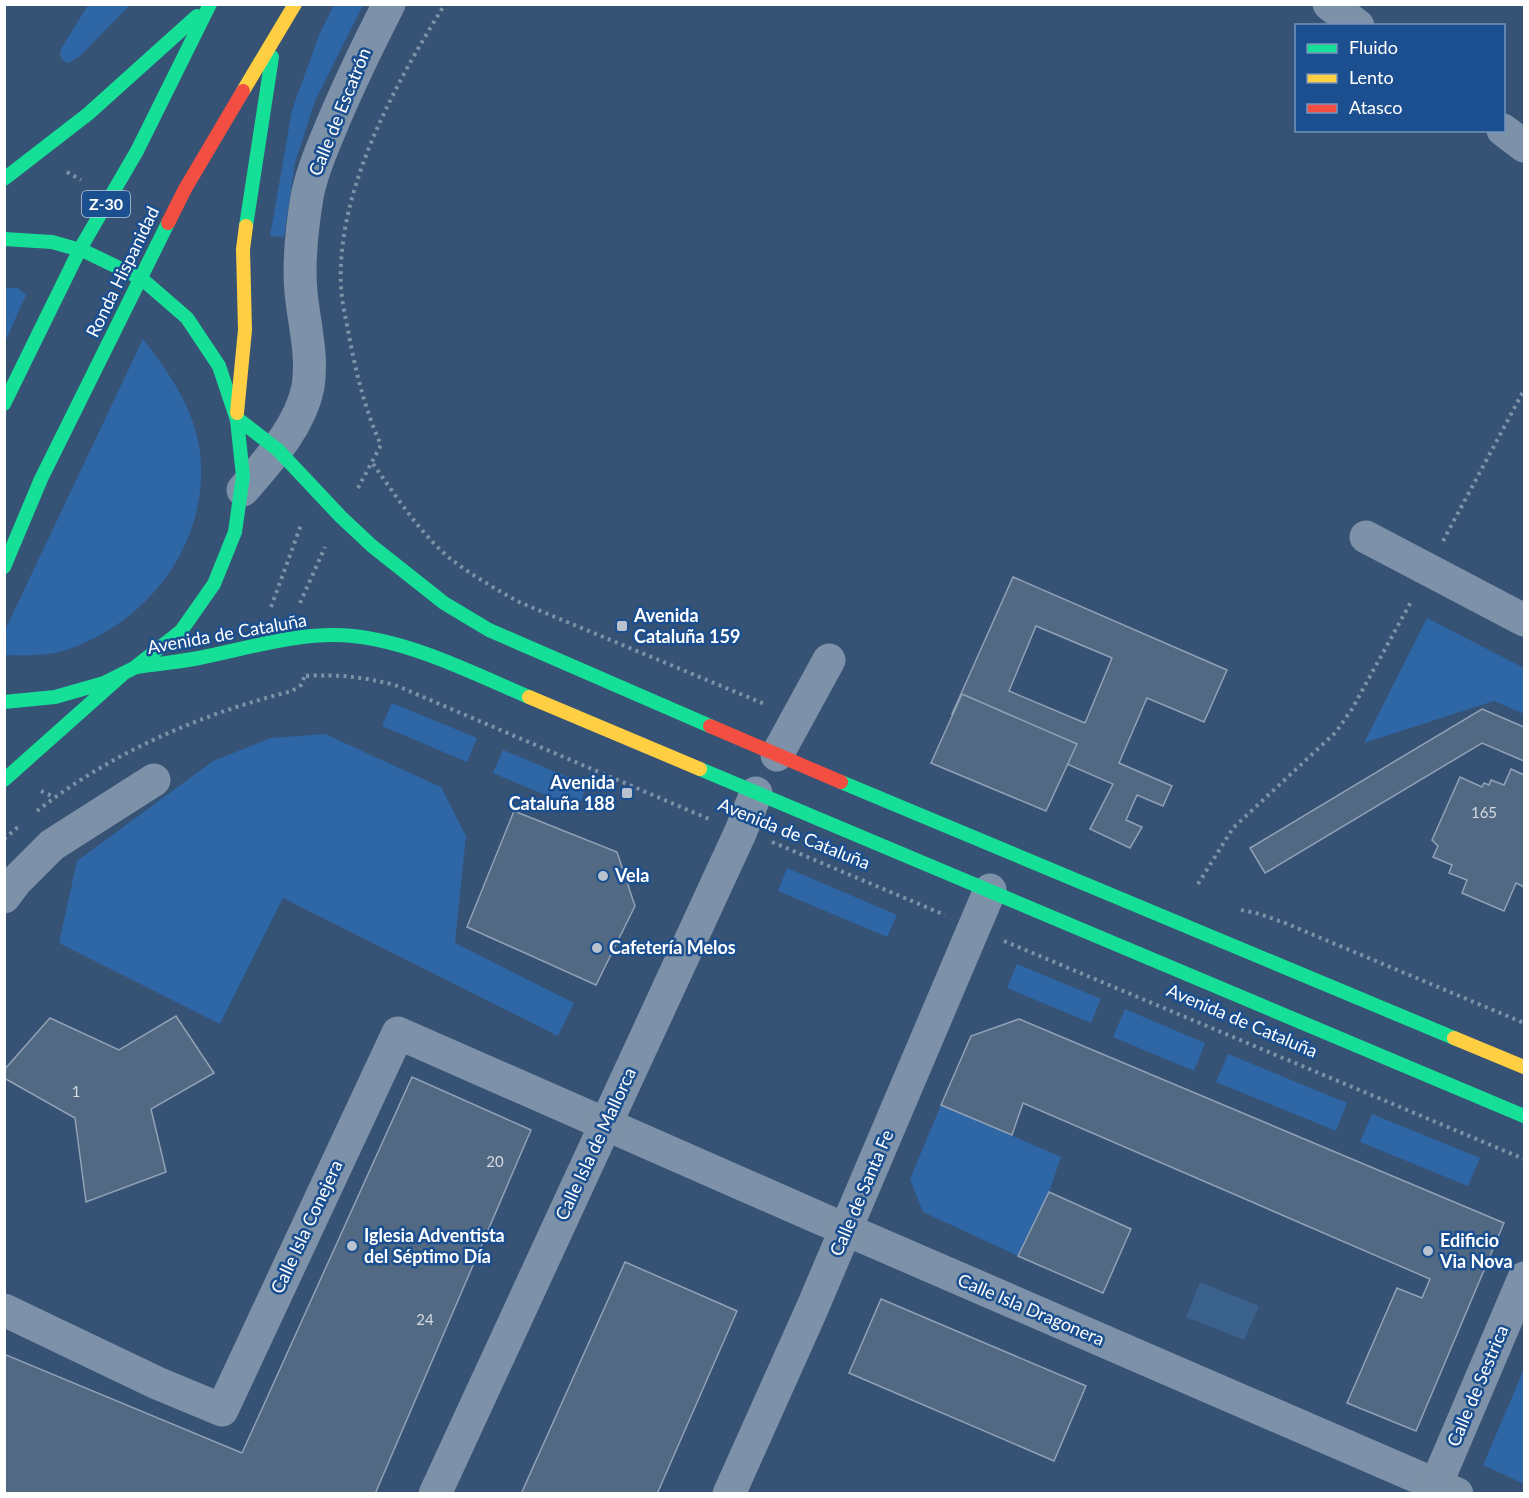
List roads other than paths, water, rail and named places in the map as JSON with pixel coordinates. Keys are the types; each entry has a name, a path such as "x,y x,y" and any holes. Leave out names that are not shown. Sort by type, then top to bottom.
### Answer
{"main road":[{"path":"4,179 88,114 209,4"},
{"name":"Z-30","path":"4,404 80,249 137,151 209,4"},
{"name":"Ronda Hispanidad","path":"4,567 41,479 185,189 295,4"},
{"path":"275,39 252,177 243,249 245,330 237,416 278,450 341,517 372,546 444,603 489,630 554,660 1524,1067"},
{"name":"Avenida de Cataluña","path":"4,239 39,240 80,249 141,278 167,299 191,323 211,351 226,381 237,416 243,455 243,490 237,526 230,549 210,591 190,621 165,646 136,668 122,675 81,692 39,701 4,702"},
{"name":"Avenida de Cataluña","path":"136,668 198,658 302,636 338,635 365,638 405,647 468,671 1524,1116"},
{"path":"4,780 122,675"}],"street":[{"name":"Calle de Escatrón","path":"243,490 278,450 299,413 308,388 310,358 301,292 300,256 308,195 321,152 351,77 388,4"},
{"path":"1329,4 1355,24"},
{"path":"1505,132 1524,146"},
{"path":"1366,537 1524,620"},
{"path":"777,755 829,660"},
{"path":"4,897 16,881 52,845 154,780"},
{"name":"Calle Isla de Mallorca","path":"435,1494 741,831 756,793"},
{"name":"Calle de Santa Fe","path":"729,1494 846,1229 990,890"},
{"name":"Calle Isla Conejera","path":"4,1310 157,1383 222,1410 398,1033 606,1124"},
{"name":"Calle Isla Dragonera","path":"606,1124 1442,1490"},
{"name":"Calle de Sestrica","path":"1442,1490 1524,1278"}],"place":[{"name":"Avenida Cataluña 159","path":"622,626"},
{"name":"Avenida Cataluña 188","path":"627,793"},
{"name":"Vela","path":"603,876"},
{"name":"Cafetería Melos","path":"597,948"},
{"name":"Iglesia Adventista del Séptimo Día","path":"352,1246"},
{"name":"Edificio Via Nova","path":"1428,1251"}]}
